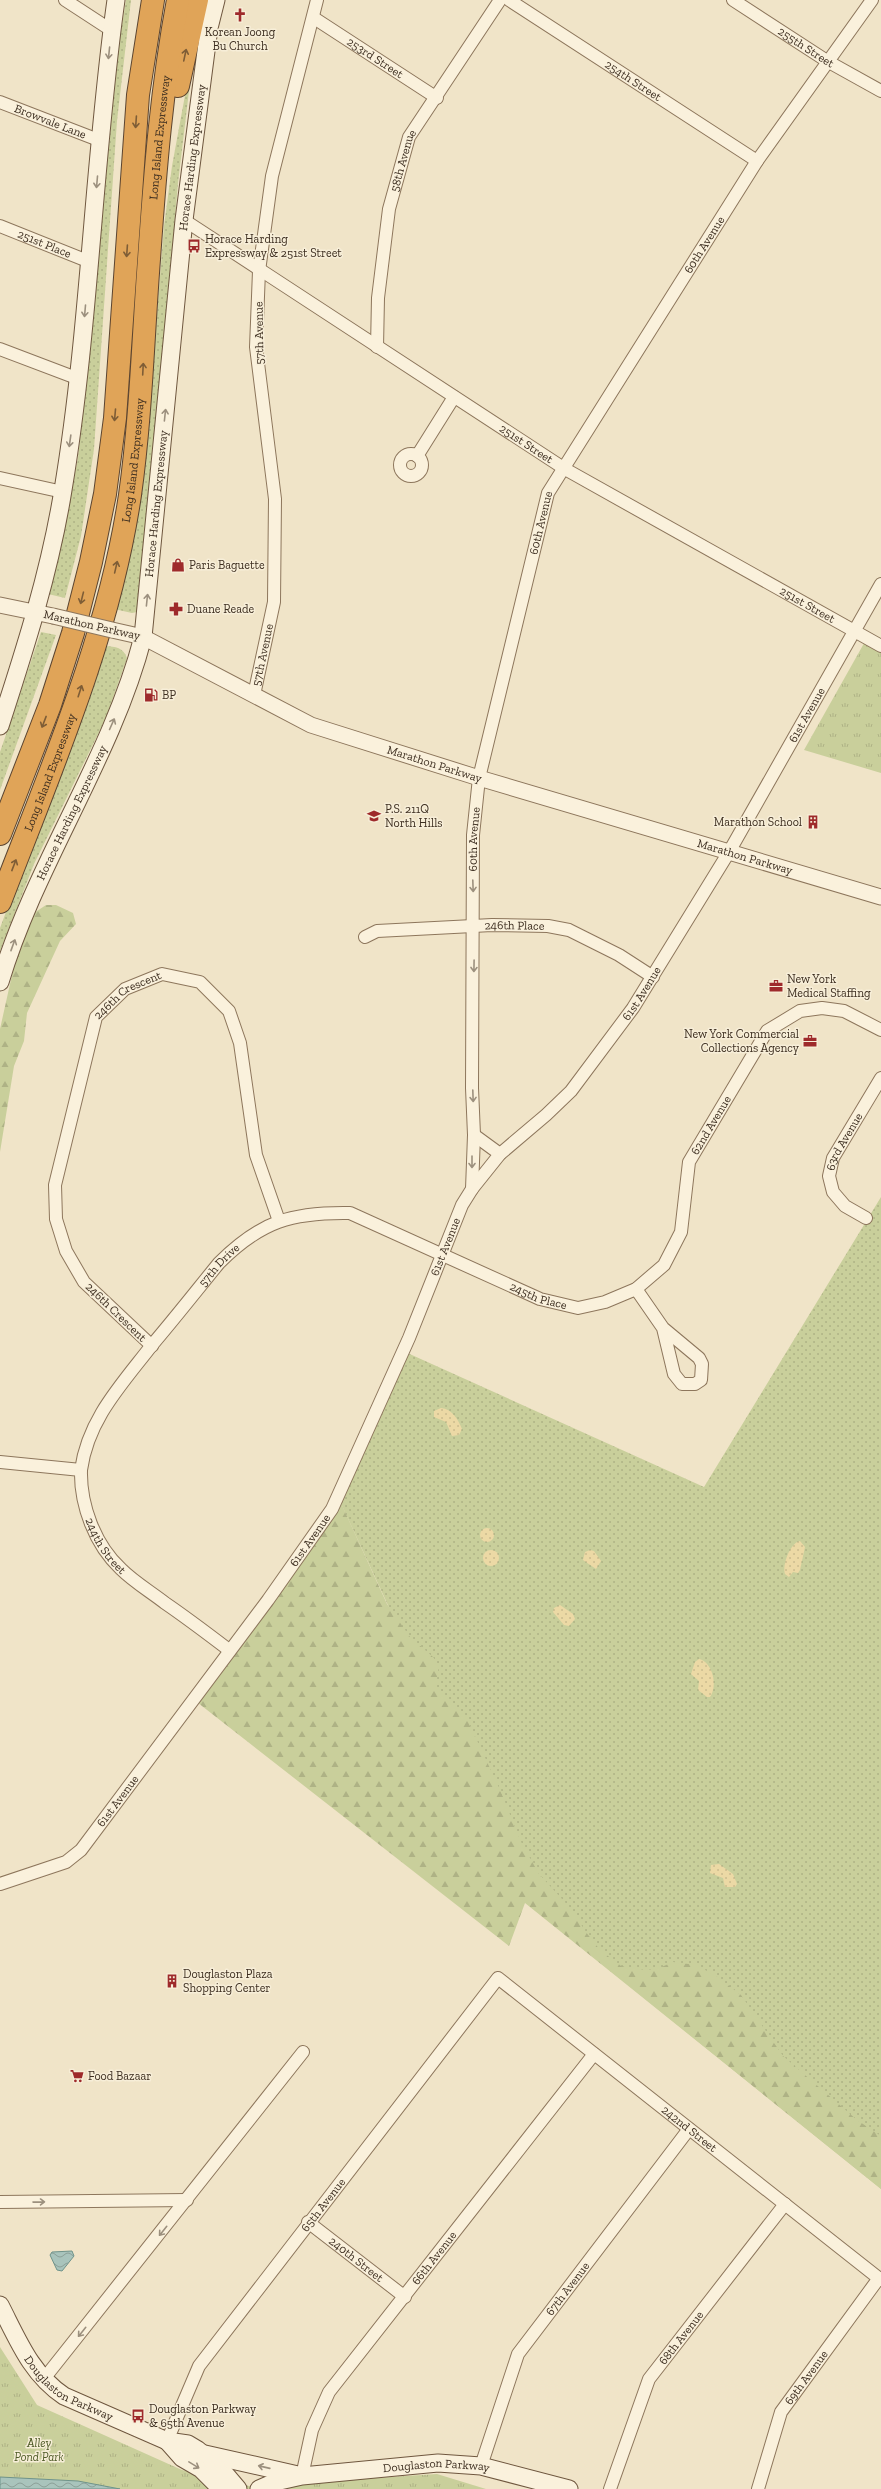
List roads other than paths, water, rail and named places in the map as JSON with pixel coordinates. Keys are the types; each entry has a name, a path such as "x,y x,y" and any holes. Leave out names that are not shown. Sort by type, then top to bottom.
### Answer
{"highway":[{"path":"138,95 142,0"},
{"name":"Long Island Expressway","path":"0,834 50,704 73,633 91,562 105,494 115,418 138,95 153,0"},
{"name":"Long Island Expressway","path":"0,902 71,719 97,641 116,568 130,497 140,417 148,259 163,98 178,0"},
{"path":"148,259 174,106 197,0"}],"main road":[{"path":"0,726 36,612 63,492 79,379 100,141 111,30 116,0"},
{"name":"Horace Harding Expressway","path":"0,982 42,873 131,680 143,637 184,220 209,28 216,0"},
{"name":"Douglaston Parkway","path":"0,2305 27,2359 43,2380 64,2396 167,2441 188,2444 203,2453 221,2469 238,2489"},
{"name":"Douglaston Parkway","path":"167,2441 182,2458 201,2469 221,2489"},
{"name":"Douglaston Parkway","path":"203,2453 302,2476"},
{"name":"Douglaston Parkway","path":"259,2489 275,2482 302,2476 438,2463 481,2466 569,2489"},
{"path":"285,2489 302,2476"}],"street":[{"path":"65,0 111,30"},
{"name":"57th Avenue","path":"254,695 274,602 275,499 256,347 259,271 272,176 314,18 317,0"},
{"name":"58th Avenue","path":"377,347 378,298 389,209 409,137 437,98 500,0"},
{"name":"254th Street","path":"509,0 757,161"},
{"name":"255th Street","path":"733,0 827,61 881,91"},
{"name":"60th Avenue","path":"472,1189 474,1135 472,1088 474,927 472,855 479,778 548,493 565,469 757,161 872,0"},
{"name":"253rd Street","path":"314,18 437,98"},
{"name":"Browvale Lane","path":"0,102 100,141"},
{"name":"251st Street","path":"184,220 259,271 565,469 881,646"},
{"name":"251st Place","path":"0,226 90,262"},
{"path":"0,348 79,379"},
{"path":"417,456 454,397"},
{"path":"0,478 63,492"},
{"name":"61st Avenue","path":"0,1884 66,1862 81,1850 332,1509 444,1255 462,1205 472,1189 500,1154 546,1115 571,1091 612,1039 653,977 729,852 881,584"},
{"name":"Marathon Parkway","path":"0,604 143,637 311,725 479,778 881,897"},
{"name":"246th Place","path":"365,937 378,931 548,926 569,930 619,955 653,977"},
{"name":"246th Crescent","path":"152,1346 84,1282 66,1251 56,1219 55,1185 96,1017 125,989 162,974 200,982 229,1011 240,1043 256,1155 279,1221"},
{"name":"62nd Avenue","path":"636,1289 664,1265 668,1258 681,1232 689,1162 767,1031 800,1011 822,1008 844,1011 881,1030"},
{"name":"63rd Avenue","path":"866,1218 845,1206 833,1192 829,1176 833,1158 881,1078"},
{"path":"474,1135 500,1154"},
{"name":"57th Drive","path":"80,1470 88,1440 99,1415 219,1263 239,1243 259,1229 279,1221 317,1212 350,1213 444,1255"},
{"name":"245th Place","path":"444,1255 540,1299 562,1306 578,1308 605,1302 636,1289"},
{"path":"636,1289 663,1328"},
{"path":"0,1462 80,1470"},
{"name":"244th Street","path":"80,1470 81,1486 87,1512 98,1539 112,1560 128,1574 229,1650"},
{"name":"242nd Street","path":"498,1978 880,2279"},
{"name":"65th Avenue","path":"167,2441 199,2366 308,2222 498,1978"},
{"path":"43,2380 303,2052"},
{"name":"66th Avenue","path":"302,2476 312,2430 329,2392 594,2054"},
{"name":"67th Avenue","path":"481,2466 518,2354 689,2129"},
{"path":"0,2202 187,2200"},
{"name":"68th Avenue","path":"610,2489 649,2379 785,2204"},
{"name":"240th Street","path":"308,2222 405,2297"},
{"name":"69th Avenue","path":"758,2489 781,2412 880,2279"}],"water":[{"path":"72,2251 74,2256 62,2271 57,2270 50,2255 52,2252"},
{"path":"0,2477 78,2481 120,2489 0,2489"}],"place":[{"name":"Korean Joong Bu Church","path":"240,15"},
{"name":"Horace Harding Expressway & 251st Street","path":"194,246"},
{"name":"Paris Baguette","path":"178,565"},
{"name":"Duane Reade","path":"176,609"},
{"name":"BP","path":"151,695"},
{"name":"P.S. 211Q North Hills","path":"374,816"},
{"name":"Marathon School","path":"813,822"},
{"name":"New York Medical Staffing","path":"776,986"},
{"name":"New York Commercial Collections Agency","path":"810,1041"},
{"name":"Douglaston Plaza Shopping Center","path":"172,1981"},
{"name":"Food Bazaar","path":"77,2076"},
{"name":"Douglaston Parkway & 65th Avenue","path":"138,2416"}],"park label":[{"name":"Alley Pond Park","path":"39,2450"}]}
